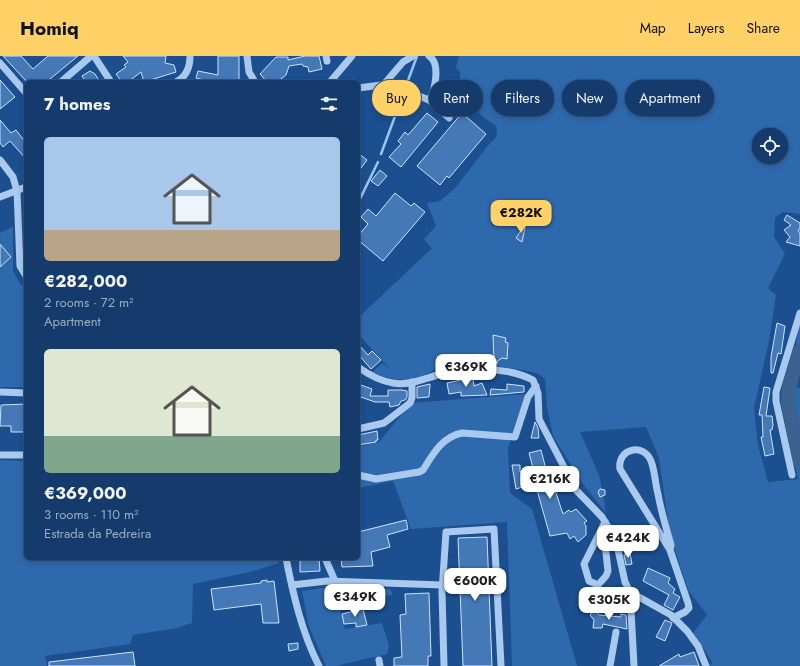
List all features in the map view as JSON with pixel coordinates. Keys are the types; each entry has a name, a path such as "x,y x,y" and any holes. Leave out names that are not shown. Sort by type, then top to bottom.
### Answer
{"street":[{"path":"63,80 93,56 110,80"},
{"path":"180,80 187,71 190,56"},
{"path":"247,56 249,72 253,80"},
{"path":"332,80 352,56"},
{"path":"388,80 403,62 413,56"},
{"path":"429,56 434,62 436,68 435,80"},
{"path":"0,63 24,91"},
{"path":"360,88 372,86"},
{"path":"421,96 429,100"},
{"path":"0,160 13,177 17,191 20,266 24,273"},
{"path":"0,197 24,188"},
{"path":"792,475 776,401 776,392 800,313"},
{"path":"360,368 379,380 395,384 412,382 442,374 484,369 518,372 534,380 538,393 539,419 576,490 592,505 618,544 625,582 630,592 634,666"},
{"path":"360,428 384,423 410,402 412,398 412,382"},
{"path":"360,475 376,479 419,472 423,470 438,447 454,435 462,433 515,437 528,397 536,386"},
{"path":"0,392 24,393"},
{"path":"670,550 671,545 661,509 651,460 644,452 630,450 622,456 619,462 620,469 670,550 689,608 685,612 673,618"},
{"path":"0,455 24,456"},
{"path":"604,524 608,571 606,576 598,585 589,581 584,564 604,524"},
{"path":"444,666 442,585 446,532 494,529 501,666"},
{"path":"286,560 308,642 319,666"},
{"path":"326,560 335,581"},
{"path":"292,585 335,581 442,585"},
{"path":"630,592 654,605 673,618 687,631 698,646 703,665"},
{"path":"610,666 616,632"}],"shaded area":[{"path":"459,56 800,56 800,214 783,212 775,218 774,237 785,254 768,288 776,295 769,341 754,408 758,445 768,482 798,479 787,423 785,380 794,355 800,322 800,374 795,387 800,388 800,666 707,666 713,663 693,633 707,615 688,590 670,535 659,458 646,427 580,432 600,478 606,513 582,483 553,436 547,407 545,379 536,373 506,367 456,364 441,366 415,379 390,378 373,372 382,363 390,369 360,336 360,316 431,249 434,251 424,239 436,226 427,203 440,201 456,187 496,136 496,126 482,116 483,80 460,80 460,72 456,67"},
{"path":"13,227 13,271 21,285 24,286 24,387 0,387 0,233"},
{"path":"526,394 508,448 510,493 532,509 577,666 512,666 507,522 411,529 393,481 360,488 360,447 379,442 411,403"},
{"path":"0,460 24,461 24,560 278,560 279,563 250,572 193,584 192,623 177,628 133,635 130,644 45,656 47,666 0,666"},
{"path":"335,586 390,589 393,595 338,600 345,629 382,623 389,646 387,654 336,666 326,666 309,627 302,591"}],"building":[{"path":"3,56 21,56 33,69 48,56 78,56 50,79 51,80 25,80"},
{"path":"123,56 166,56 165,63 174,65 176,72 150,80 143,80 141,72 131,80 120,80 116,74 126,67 124,65 128,62"},
{"path":"218,56 239,56 239,80 204,80 196,78 198,71 218,75"},
{"path":"305,56 319,56 322,69 309,72 308,67 303,66 302,64 289,66 286,75 280,80 265,80 260,74 276,57 288,57 288,60"},
{"path":"90,71 95,74 99,80 85,80 82,76"},
{"path":"0,80 15,97 0,109"},
{"path":"427,113 438,122 401,167 389,157 401,144 398,141 405,132 408,135"},
{"path":"459,116 465,116 486,134 449,178 447,176 440,185 417,166"},
{"path":"0,120 11,133 16,130 24,140 24,157 10,141 3,147 0,143"},
{"path":"360,155 367,160 360,169"},
{"path":"380,170 387,176 378,186 371,181"},
{"path":"395,193 411,206 414,203 425,212 383,261 360,242 360,234 368,224 361,217 368,209 376,216"},
{"path":"787,215 800,223 800,229 798,230 800,233 800,246 786,242 790,237 784,230 791,225 784,220"},
{"path":"526,223 522,242 516,238"},
{"path":"0,244 11,257 0,267"},
{"path":"777,323 785,326 781,354 778,353 773,373 771,373 771,357"},
{"path":"493,335 506,338 505,342 508,343 507,359 502,358 496,362 498,363 484,364 474,359 479,354 494,361"},
{"path":"360,346 368,355 372,351 381,360 371,369 360,356"},
{"path":"465,379 465,381 473,379 474,386 482,383 487,395 461,396 461,392 449,394 447,383"},
{"path":"430,384 429,397 417,398 417,387"},
{"path":"507,384 524,386 524,392 490,395 491,389 507,390"},
{"path":"360,385 372,389 370,396 388,396 388,390 407,391 407,397 405,400 401,401 399,405 390,407 389,402 375,402 360,397"},
{"path":"764,387 770,388 766,416 772,416 773,425 772,430 770,430 774,454 765,456 761,437 763,437 762,415 759,415"},
{"path":"24,404 24,432 11,432 11,426 0,426 1,405"},
{"path":"535,422 538,428 539,438 531,438"},
{"path":"377,431 378,440 376,440 376,442 360,445 360,435"},
{"path":"541,450 547,473 549,472 563,514 569,510 571,512 576,509 587,521 584,523 586,526 586,535 578,542 574,536 570,539 567,533 550,536 535,483 516,489 512,465 520,465 520,472 533,468 529,453"},
{"path":"600,489 605,490 605,495 600,497 598,492"},
{"path":"406,520 408,529 387,535 390,547 371,552 373,566 342,567 341,560 360,560 360,532"},
{"path":"487,537 492,666 463,666 458,538"},
{"path":"630,553 632,564 626,565 624,555"},
{"path":"319,560 320,571 300,572 300,561"},
{"path":"648,568 670,578 668,583 675,589 673,593 680,597 673,610 664,605 669,595 643,581"},
{"path":"267,580 267,582 274,581 279,623 263,623 261,604 214,610 211,589 261,583 261,581"},
{"path":"429,593 431,656 428,656 428,666 394,666 394,658 402,657 400,615 406,614 405,594"},
{"path":"364,597 364,601 369,600 371,607 358,609 357,598"},
{"path":"363,609 367,625 356,627 356,623 344,624 342,614"},
{"path":"595,610 599,615 621,617 621,614 626,615 627,629 603,624 602,628 593,628 594,620 590,615"},
{"path":"665,620 672,623 665,641 656,637"},
{"path":"298,643 298,649 289,651 288,644"},
{"path":"133,652 135,666 49,666 49,662"},
{"path":"694,652 699,666 659,666 679,654 680,657"}],"waterway":[{"path":"408,80 417,56"},
{"path":"381,154 395,116"},
{"path":"360,199 378,162"},
{"path":"800,351 789,387 788,403 800,462"}]}
